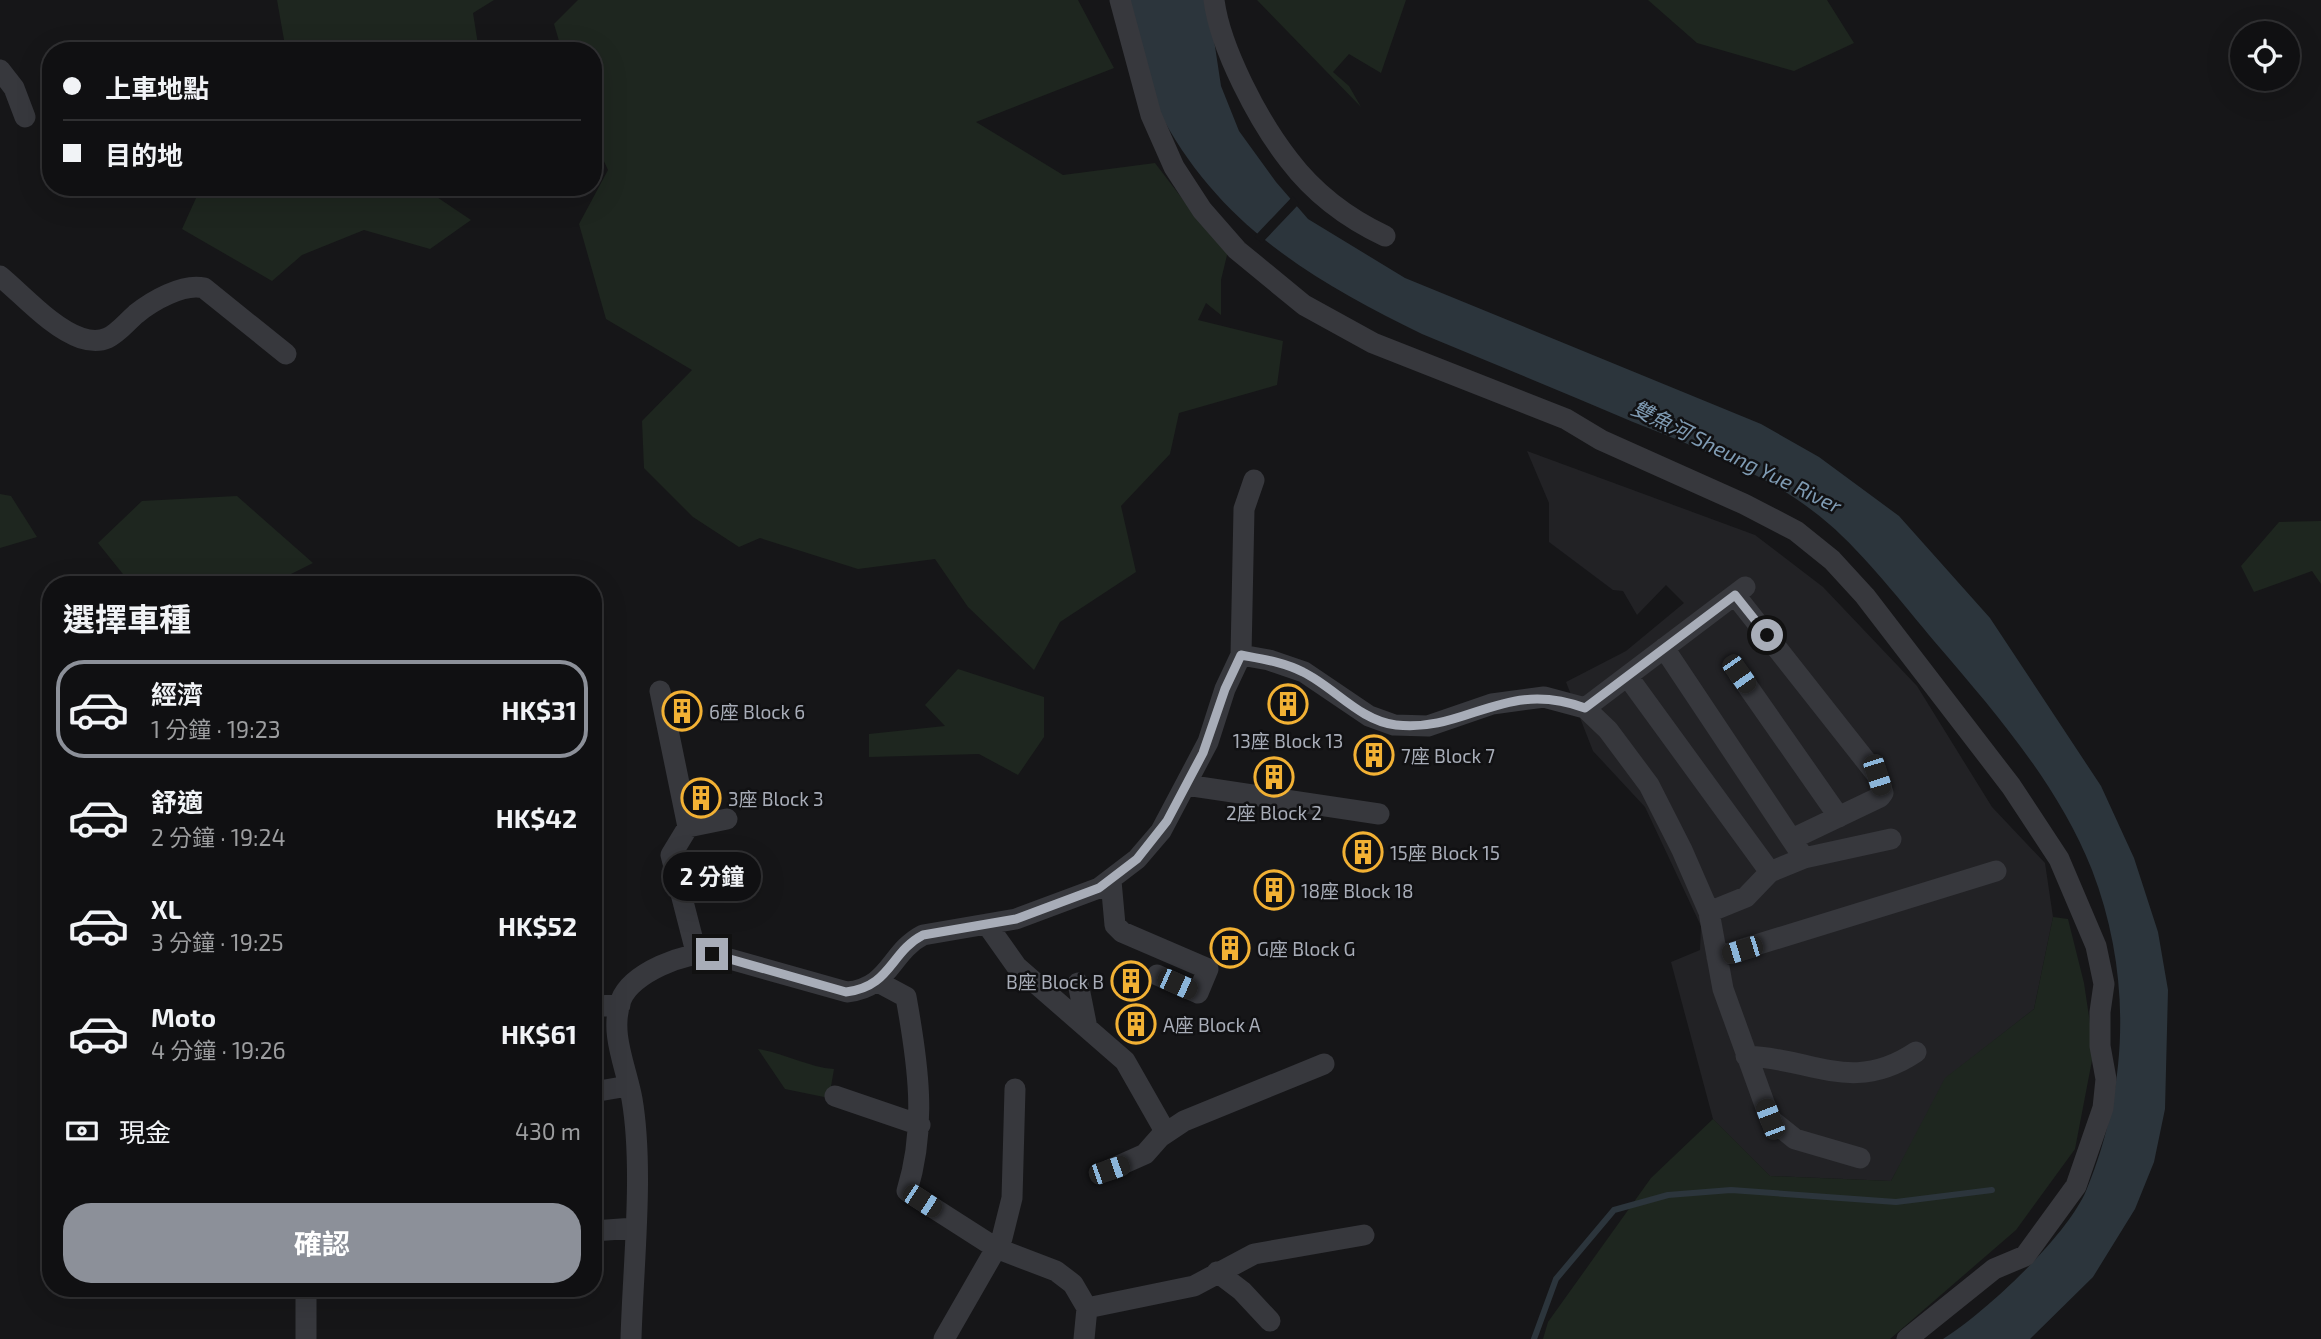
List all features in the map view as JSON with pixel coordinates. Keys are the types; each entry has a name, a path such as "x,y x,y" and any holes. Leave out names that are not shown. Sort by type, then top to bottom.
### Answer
{"street":[{"path":"1120,0 1151,115 1174,167 1202,210 1237,250 1304,305 1373,343 1566,419 1601,440 1744,503 1796,531 1832,560 1866,597 2011,786 2059,859 2096,946 2104,984 2100,1012 2100,1046 2106,1079 2104,1108 2076,1186 2025,1256 1994,1269 1908,1339"},
{"path":"1214,0 1227,49 1247,90 1288,160 1356,223 1385,236"},
{"path":"0,70 14,88 25,117"},
{"path":"0,276 65,329 92,340 111,338 136,314 187,286 204,288 286,354"},
{"path":"631,1339 636,1134 616,1020 622,997 639,980 664,964 696,952 712,954 846,992 864,990 878,982 911,943 923,935 988,926 1086,894 1111,881 1137,859 1161,831 1208,743 1225,689 1241,655 1244,509 1254,480"},
{"path":"1585,708 1741,591 1877,775 1883,793 1880,797 1792,839"},
{"path":"1664,649 1804,858"},
{"path":"1241,655 1269,660 1304,672 1369,716 1394,725 1428,726 1492,704 1544,697 1585,708 1608,730 1649,785 1709,912 1723,989 1770,1119 1795,1139 1860,1158"},
{"path":"1739,674 1839,817"},
{"path":"1628,677 1770,873"},
{"path":"660,691 688,827 671,855 696,952"},
{"path":"1186,785 1378,814"},
{"path":"688,827 727,819"},
{"path":"1709,912 1746,897 1770,873 1804,858 1891,839"},
{"path":"1717,957 1996,871"},
{"path":"1111,881 1115,925 1122,932 1208,969 1198,993 1157,975"},
{"path":"988,926 1017,967 1125,1061 1166,1133"},
{"path":"878,982 906,997 918,1063 920,1125 915,1164 906,1191 996,1248 1056,1271 1073,1284 1087,1308 1084,1339"},
{"path":"1078,983 1087,1028"},
{"path":"602,1006 620,1005"},
{"path":"1746,1056 1780,1059 1832,1072 1861,1073 1894,1067 1916,1052"},
{"path":"1109,1170 1145,1153 1166,1133 1184,1121 1324,1064"},
{"path":"602,1090 628,1086"},
{"path":"944,1339 996,1248 1012,1198 1016,1089"},
{"path":"835,1096 920,1125"},
{"path":"602,1230 635,1228"},
{"path":"1087,1308 1194,1286 1254,1254 1364,1235"},
{"path":"1217,1272 1242,1290 1270,1321"},
{"path":"306,1297 306,1339"}],"shaded area":[{"path":"277,0 494,0 473,13 478,42 284,42"},
{"path":"578,0 1078,0 1114,68 976,122 1063,175 1155,163 1207,231 1228,251 1221,280 1221,315 1206,303 1198,320 1283,341 1277,385 1179,413 1170,454 1121,506 1136,572 1060,622 1034,670 968,607 935,559 858,569 760,538 739,547 693,517 644,468 642,421 692,370 606,319 579,224 594,196 602,196 602,181 608,170 602,157 602,42 559,42 554,24"},
{"path":"1257,0 1406,0 1381,73 1349,54 1333,72 1349,86 1361,107"},
{"path":"1648,0 1827,0 1854,43 1794,71 1697,43"},
{"path":"197,196 435,196 471,220 430,249 364,230 302,255 272,281 182,229"},
{"path":"1527,451 1755,535 1823,587 1917,686 1992,807 2045,863 2053,917 2034,1009 1950,1075 1891,1181 1770,1176 1713,1119 1671,962 1700,950 1701,926 1645,807 1593,751 1566,682 1626,651 1684,603 1666,585 1637,615 1623,591 1613,590 1549,542 1549,503"},
{"path":"0,494 11,496 37,537 0,548"},
{"path":"237,496 313,563 287,576 125,576 98,543 142,501"},
{"path":"2321,521 2321,584 2312,571 2254,592 2241,566 2279,522"},
{"path":"958,669 1044,697 1044,737 1018,775 979,754 869,757 869,734 945,726 925,705"},
{"path":"2053,917 2068,919 2084,983 2094,1050 2075,1149 2016,1230 1890,1339 1543,1339 1548,1322 1651,1178 1713,1119 1770,1176 1891,1181 1945,1078 2034,1009"},
{"path":"758,1049 834,1069 829,1098 785,1089"}],"water":[{"name":"雙魚河 Sheung Yue River","path":"1129,0 1208,0 1221,86 1239,131 1276,182 1308,219 1405,278 1761,424 1819,457 1899,516 1990,618 2101,786 2134,858 2158,932 2168,990 2165,1109 2154,1162 2135,1209 2093,1277 2030,1339 1943,1339 2002,1292 2061,1230 2086,1191 2111,1112 2120,1031 2114,950 2105,909 2092,870 2078,838 2043,778 2001,722 1883,580 1842,536 1808,507 1760,478 1710,453 1422,334 1381,314 1305,269 1270,244 1208,185 1181,149 1153,99"}],"pier":[{"path":"1293,196 1299,204 1262,243 1254,237"}],"waterway":[{"path":"1534,1339 1556,1279 1614,1210 1668,1195 1731,1190 1896,1202 1992,1190"}],"place":[{"name":"13座 Block 13","path":"1288,704"},
{"name":"6座 Block 6","path":"682,711"},
{"name":"7座 Block 7","path":"1374,755"},
{"name":"2座 Block 2","path":"1274,777"},
{"name":"3座 Block 3","path":"701,798"},
{"name":"15座 Block 15","path":"1363,852"},
{"name":"18座 Block 18","path":"1274,890"},
{"name":"G座 Block G","path":"1230,948"},
{"name":"B座 Block B","path":"1131,981"},
{"name":"A座 Block A","path":"1136,1024"}],"route":[{"path":"712,954 846,992 864,990 878,982 911,943 923,935 988,926 1016,919 1086,894 1111,881 1137,859 1167,821 1213,732 1225,689 1241,655 1269,660 1304,672 1369,716 1394,725 1428,726 1492,704 1544,697 1561,699 1585,708 1735,595 1767,635"}]}
